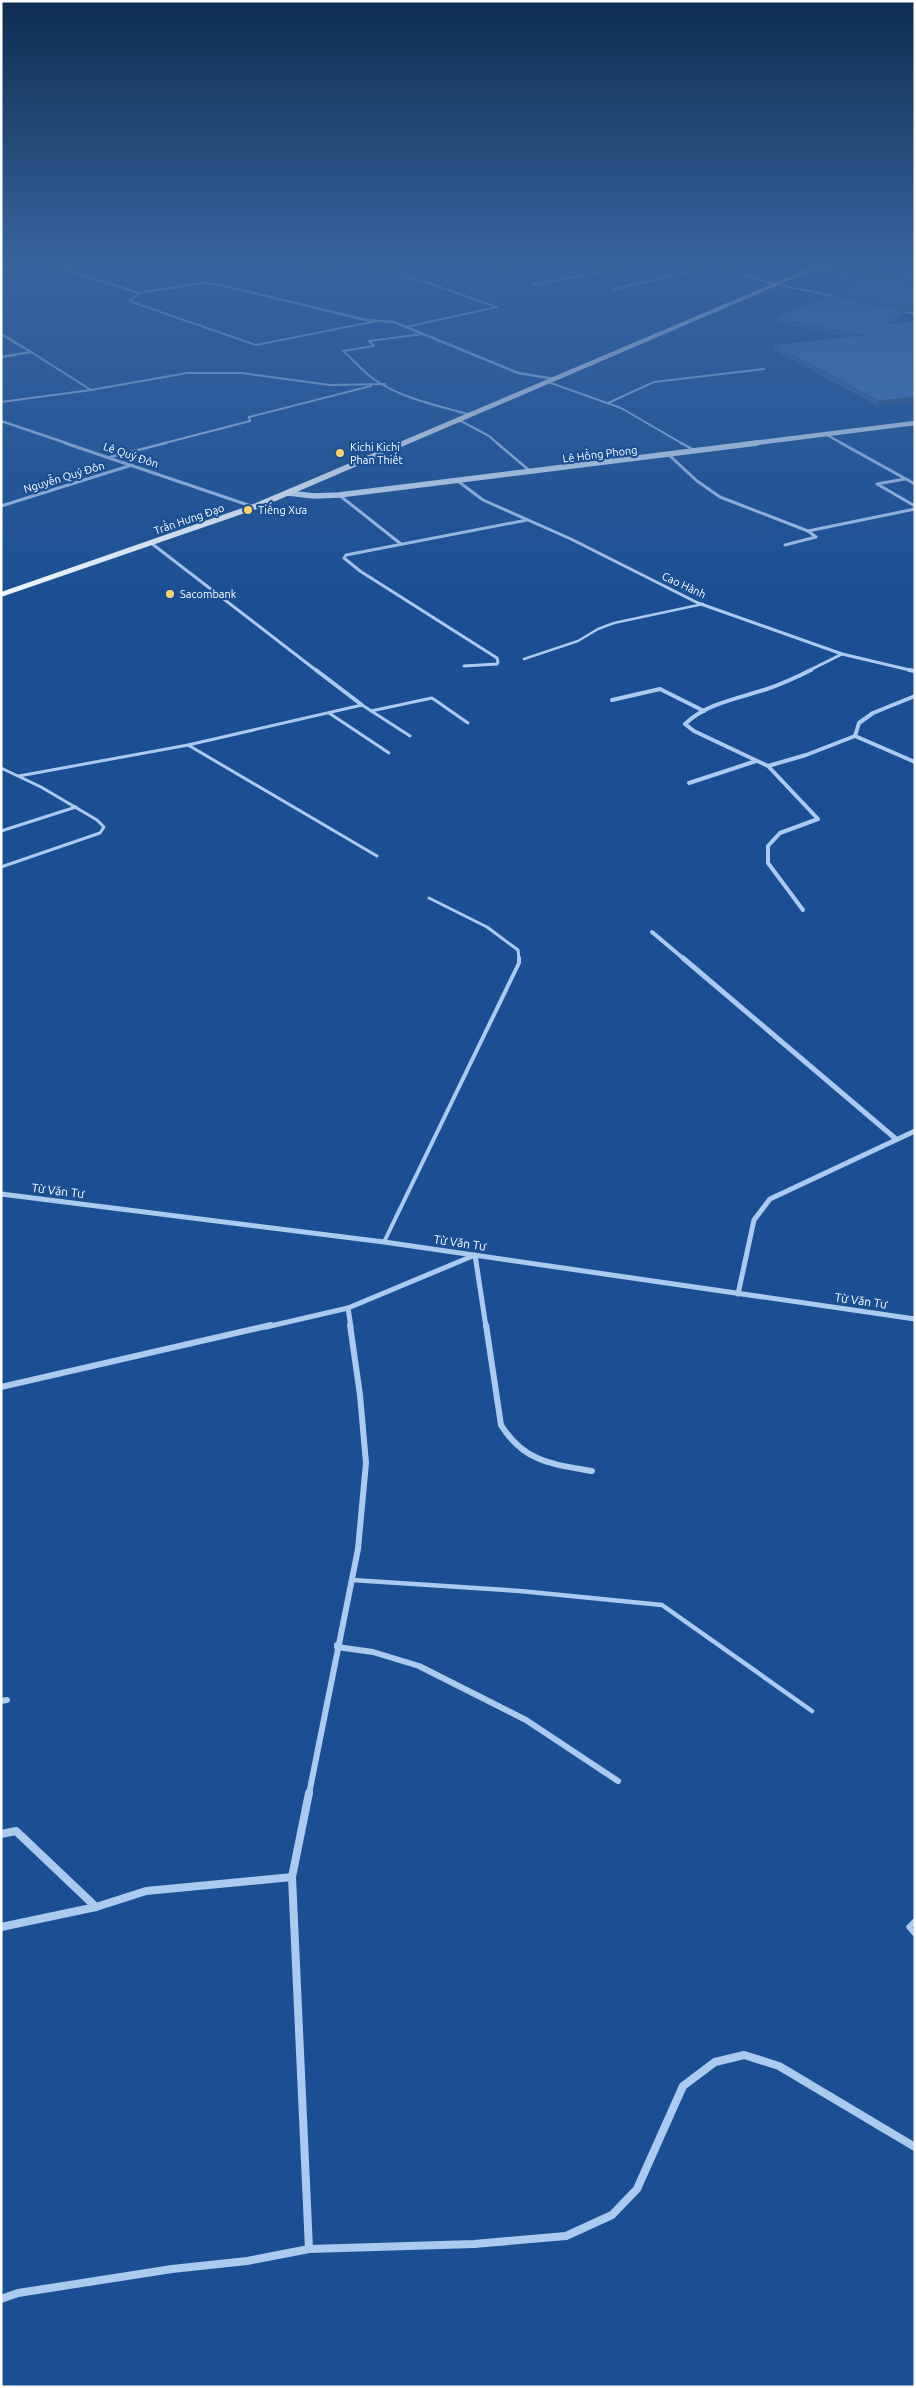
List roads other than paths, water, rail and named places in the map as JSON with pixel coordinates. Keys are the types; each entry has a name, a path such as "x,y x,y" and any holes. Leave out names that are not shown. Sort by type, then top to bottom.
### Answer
{"main road":[{"name":"Trần Hưng Đạo","path":"1,595 254,507 561,376"},
{"name":"Lê Hồng Phong","path":"288,493 314,496 339,495 460,482 915,423"}],"street":[{"path":"539,376 555,379"},
{"name":"Lê Quý Đôn","path":"1,421 254,507"},
{"path":"827,434 915,484"},
{"path":"670,455 697,481 720,497 808,531 816,537 785,545"},
{"name":"Nguyễn Quý Đôn","path":"1,506 133,465"},
{"path":"906,479 877,484 915,508"},
{"name":"Cao Hành","path":"460,482 483,500 571,539 703,604 842,654 915,671"},
{"path":"339,495 401,544"},
{"path":"1,500 10,503"},
{"path":"808,531 915,508"},
{"path":"464,666 498,662 497,658 360,571 344,558 346,555 528,520"},
{"path":"151,543 362,705"},
{"path":"803,910 768,862 768,846 780,833 818,819 768,766 685,724 688,720 704,711 779,685 842,654"},
{"path":"612,700 660,689 704,711"},
{"path":"768,766 832,746 854,736 859,724 873,713 915,696"},
{"path":"854,736 915,762"},
{"path":"689,782 757,761"},
{"path":"652,932 896,1139"},
{"path":"738,1294 754,1220 770,1199 915,1131"},
{"name":"Từ Văn Tư","path":"1,1194 384,1242 915,1319"},
{"path":"1,1387 348,1308 474,1255 501,1424 507,1436 513,1444 538,1462 592,1471"},
{"path":"309,2249 292,1876 358,1548 366,1463 360,1395 348,1308"},
{"path":"337,1647 373,1652 419,1666 526,1720 618,1781"},
{"path":"1,1834 16,1831 96,1907"},
{"path":"1,1927 96,1907 146,1892 292,1876"},
{"path":"1,2299 18,2293 172,2269 247,2261 309,2249 474,2244 566,2236 612,2215 637,2189 683,2086 715,2062 744,2055 778,2066 915,2147"}],"lane":[{"path":"70,376 91,390"},
{"path":"1,402 91,390 168,376"},
{"path":"267,376 330,385 385,384"},
{"path":"371,376 417,399 471,415"},
{"path":"608,403 654,382 701,376"},
{"path":"548,382 608,403 635,415 697,452"},
{"path":"110,457 250,421 249,417 268,411 367,388 372,385"},
{"path":"459,420 489,436 531,472"},
{"path":"524,659 578,641 598,628 614,623 703,604"},
{"path":"371,711 432,698 468,724"},
{"path":"19,776 188,745 362,705 410,736"},
{"path":"329,712 389,753"},
{"path":"188,745 377,856"},
{"path":"1,768 76,807 104,827 100,833 1,867"},
{"path":"1,831 76,807"},
{"path":"384,1242 519,964 518,950 502,935 479,921 429,898"},
{"path":"352,1580 520,1591 662,1605 812,1711"},
{"path":"915,1921 909,1927 915,1934"}],"place":[{"name":"Kichi Kichi Phan Thiết","path":"340,453"},
{"name":"Tiếng Xưa","path":"248,510"},
{"name":"Sacombank","path":"170,594"}]}
